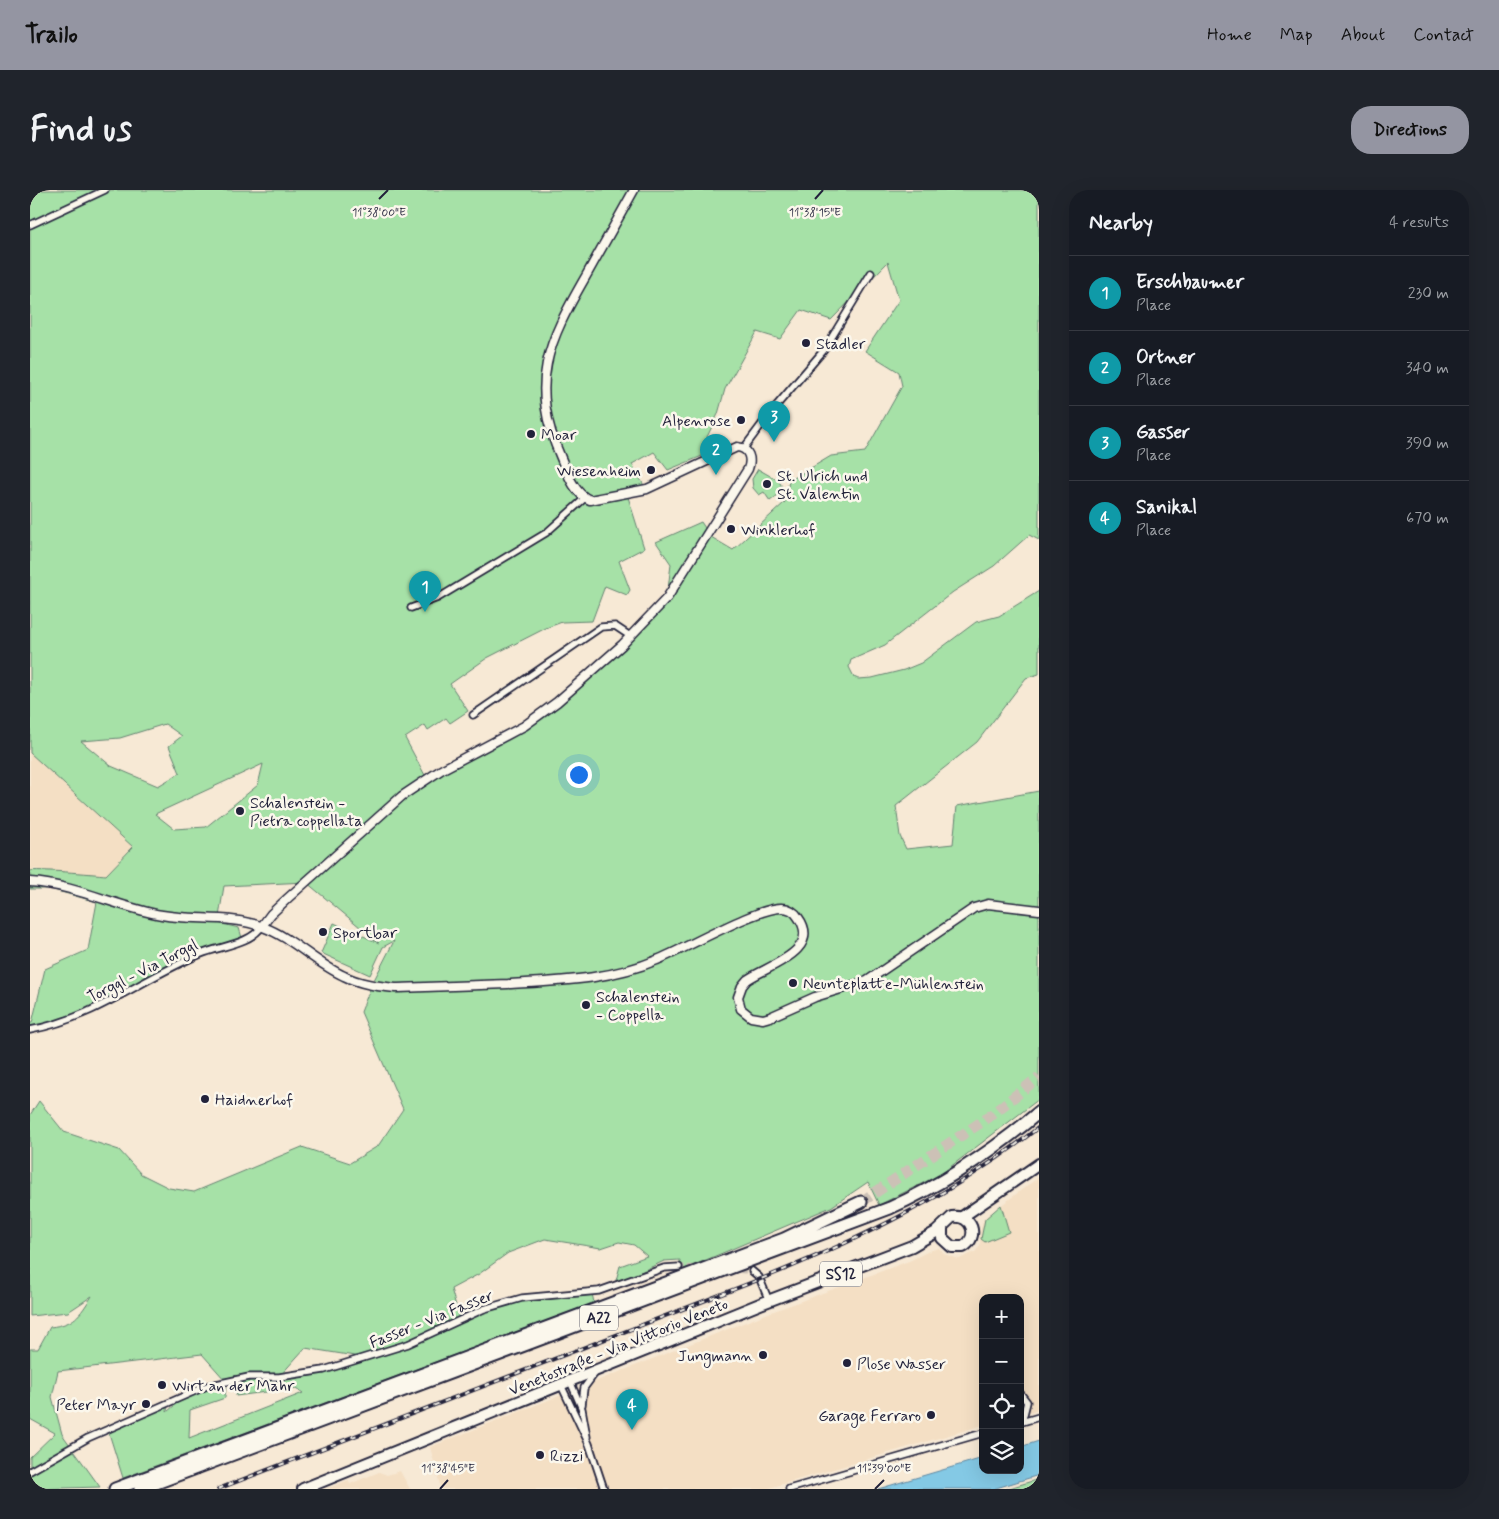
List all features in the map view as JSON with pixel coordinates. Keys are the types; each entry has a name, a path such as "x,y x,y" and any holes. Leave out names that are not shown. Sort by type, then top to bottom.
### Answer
{"highway":[{"name":"A22","path":"140,1489 890,1208 940,1183 977,1160 1039,1112"},
{"name":"A22","path":"115,1489 784,1240 861,1202"}],"main road":[{"name":"Venetostraße - Via Vittorio Veneto","path":"302,1489 769,1301 912,1246 942,1227 952,1217 962,1217 986,1203 1039,1164"},
{"name":"Venetostraße - Via Vittorio Veneto","path":"912,1246 945,1243 956,1248 967,1245 973,1235 972,1226 986,1203"},
{"path":"962,1217 972,1226"},
{"path":"942,1227 942,1238 945,1243"}],"street":[{"path":"30,225 105,190"},
{"path":"262,926 270,914 402,796 441,770 524,726 568,693 630,636 666,598 748,469 750,457 744,448 739,447 639,491 599,499 585,498 577,490 565,466 547,416 544,396 546,363 559,324 634,190"},
{"path":"744,448 771,412 824,350 871,273"},
{"path":"411,608 438,598 546,533 585,498"},
{"path":"473,715 601,627 615,626 630,636"},
{"path":"30,882 60,886 163,915 243,922 262,926 281,935 328,967 355,981 371,986 395,988 568,981 612,974 657,961 759,913 783,908 793,911 801,921 804,934 800,946 791,956 747,980 742,986 738,997 741,1009 746,1014 763,1019 815,997 867,981 974,908 988,904 1039,910"},
{"name":"Torggl - Via Torggl","path":"30,1030 80,1017 197,956 228,944 248,940 262,926"},
{"name":"Fasser - Via Fasser","path":"30,1470 88,1438 206,1386 249,1377 278,1377 324,1370 408,1344 484,1309 522,1298 599,1292 664,1268 680,1268"},
{"path":"752,1272 758,1277 769,1301"},
{"path":"589,1444 582,1409 584,1388 596,1370"},
{"path":"566,1383 582,1409"},
{"path":"566,1383 604,1489"},
{"path":"1024,1397 1027,1407 1024,1414"},
{"path":"1024,1421 1039,1417"},
{"path":"789,1489 979,1434"}],"shaded area":[{"path":"30,753 133,847 106,875 50,873 35,869 30,871"},
{"path":"1039,1177 1039,1409 1024,1414 1024,1294 979,1294 979,1426 766,1489 441,1489 430,1447 766,1314 909,1261 929,1251 939,1248 944,1254 959,1259 975,1252 980,1246 980,1231 984,1218"},
{"path":"400,1471 410,1489 326,1489 348,1480 350,1484 379,1472 387,1475"}],"green space":[{"path":"30,190 1039,190 1039,540 1029,535 994,566 953,592 885,645 851,660 849,667 854,677 858,679 872,678 904,670 921,663 976,622 999,616 1039,591 1039,674 1026,678 977,742 896,806 900,836 906,849 953,844 957,806 1039,791 1039,1099 941,1174 879,1205 868,1182 831,1207 680,1271 680,1260 664,1261 615,1284 620,1266 647,1256 634,1245 619,1242 601,1248 545,1239 508,1253 479,1274 451,1289 460,1319 522,1298 592,1293 594,1303 123,1478 108,1430 168,1402 167,1412 185,1396 226,1384 225,1398 190,1410 189,1438 303,1393 296,1388 236,1396 238,1382 276,1378 225,1380 202,1354 58,1371 52,1397 62,1434 100,1487 30,1489 30,1457 55,1433 30,1419 30,1349 38,1349 50,1327 65,1324 76,1318 92,1296 68,1312 30,1316 30,1115 39,1101 64,1132 119,1150 141,1174 169,1188 194,1192 302,1147 350,1163 378,1146 403,1109 361,1012 371,986 394,941 383,947 370,975 321,953 334,923 379,943 306,882 224,886 218,923 239,928 243,941 217,947 115,1000 30,1034 30,1023 32,1023 45,969 88,950 97,902 50,889 30,889 30,871 106,875 133,847 30,753","holes":["888,262 899,300 865,351 899,372 902,386 865,452 831,456 789,481 785,502 733,550 711,537 701,522 656,542 671,564 667,598 557,702 511,734 427,779 405,738 425,725 428,730 446,718 450,723 468,711 450,684 487,658 546,628 562,622 592,621 605,586 627,595 630,590 619,561 644,548 628,497 647,491 632,464 654,452 668,470 719,449 707,437 718,414 725,389 757,332 780,339 801,310 831,320","165,724 182,736 169,746 180,773 158,786 111,766 81,741 120,738","263,764 258,785 206,827 174,829 155,814","305,1348 367,1358 279,1377"]},
{"path":"758,469 779,481 782,487 778,495 770,501 764,492 759,495 753,488 752,479"},
{"path":"1001,1205 1009,1232 985,1242 981,1239 985,1219"},
{"path":"1039,1479 1039,1489 1006,1489"}],"water":[{"path":"1039,1441 1039,1475 993,1489 878,1489 979,1459 979,1474 1024,1474 1024,1446"}],"tunnel":[{"path":"861,1202 986,1119 1039,1077"},
{"path":"679,1267 697,1268"},
{"path":"732,1270 752,1271"}],"railway":[{"path":"218,1489 771,1275 841,1245 944,1192 977,1172 1039,1127"}],"place":[{"name":"Stadler","path":"806,343"},
{"name":"Alpenrose","path":"741,420"},
{"name":"Moar","path":"531,434"},
{"name":"Gasser","path":"774,442"},
{"name":"Wiesenheim","path":"651,470"},
{"name":"Ortner","path":"716,475"},
{"name":"St. Ulrich und St. Valentin","path":"767,484"},
{"name":"Winklerhof","path":"731,529"},
{"name":"Erschbaumer","path":"425,612"},
{"name":"Schalenstein - Pietra coppellata","path":"240,811"},
{"name":"Sportbar","path":"323,932"},
{"name":"Neunteplatte-Mühlenstein","path":"793,983"},
{"name":"Schalenstein - Coppella","path":"586,1005"},
{"name":"Haidnerhof","path":"205,1099"},
{"name":"Jungmann","path":"763,1355"},
{"name":"Plose Wasser","path":"847,1363"},
{"name":"Wirt an der Mahr","path":"162,1385"},
{"name":"Peter Mayr","path":"146,1404"},
{"name":"Garage Ferraro","path":"931,1415"},
{"name":"Sanikal","path":"632,1430"},
{"name":"Rizzi","path":"540,1455"}]}
